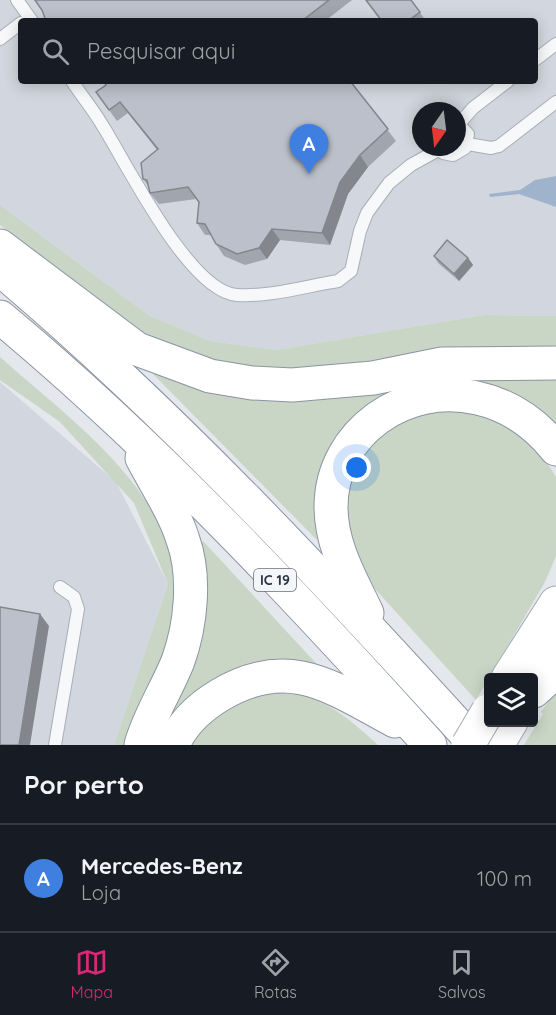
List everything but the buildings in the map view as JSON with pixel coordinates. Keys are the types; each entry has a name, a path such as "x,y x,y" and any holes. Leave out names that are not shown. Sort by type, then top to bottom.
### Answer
{"main road":[{"path":"0,246 137,349 210,376 252,383 321,384 373,378 442,364 556,363"},
{"name":"IC 19","path":"0,269 151,403 380,639 476,745"},
{"name":"IC 19","path":"0,317 126,427 258,562 426,741"},
{"path":"380,639 339,554 331,520 336,472 361,431 391,408 437,395 457,395 477,397 515,412 533,425 556,449"},
{"path":"126,427 184,541 189,571 190,600 184,641 141,745"},
{"path":"511,673 556,603"},
{"path":"538,679 556,647"},
{"path":"538,687 556,671"},
{"path":"173,745 185,725 213,699 236,685 257,677 274,675 294,676 339,690 426,741"},
{"path":"468,745 484,719"},
{"path":"497,745 508,727"}],"lane":[{"path":"16,0 26,18"},
{"path":"0,39 18,26"},
{"path":"538,58 556,44"},
{"path":"74,84 100,122 148,203 201,277 217,289 236,295 272,292 338,281 346,277 354,264 360,231 378,196 388,183 426,156"},
{"path":"466,114 504,84"},
{"path":"468,144 491,148 499,146 556,102"},
{"path":"466,130 468,144 466,147"},
{"path":"55,745 78,609 74,597 60,587"}],"shaded area":[{"path":"0,0 556,0 556,316 484,315 276,350 210,341 150,316 0,205"},
{"path":"0,382 116,482 168,584 114,745 0,745"}],"green space":[{"path":"0,205 150,316 210,341 276,350 484,315 556,316 556,354 353,371 240,373 136,331 0,225"},
{"path":"0,357 87,433 114,461 139,491 159,524 173,558 178,596 168,647 157,685 124,745 114,745 168,584 134,503 60,422 0,380"},
{"path":"150,371 261,398 342,397 450,376 556,377 556,436 546,426 389,396 317,540"},
{"path":"437,408 492,415 519,434 546,461 556,477 556,556 545,582 492,673 484,673 484,686 476,700 365,578 351,537 348,492 361,452 374,435 392,421"},
{"path":"203,541 325,673 305,666 155,745 197,550"},
{"path":"288,690 315,699 337,711 378,745 191,745 211,720 232,704 257,694"},
{"path":"556,691 556,745 524,745 535,727 538,727 543,714 541,712"}],"water":[{"path":"556,176 556,207 519,194 490,197 489,194 520,190 535,180"}],"place":[{"name":"Mercedes-Benz","path":"309,174"}]}
